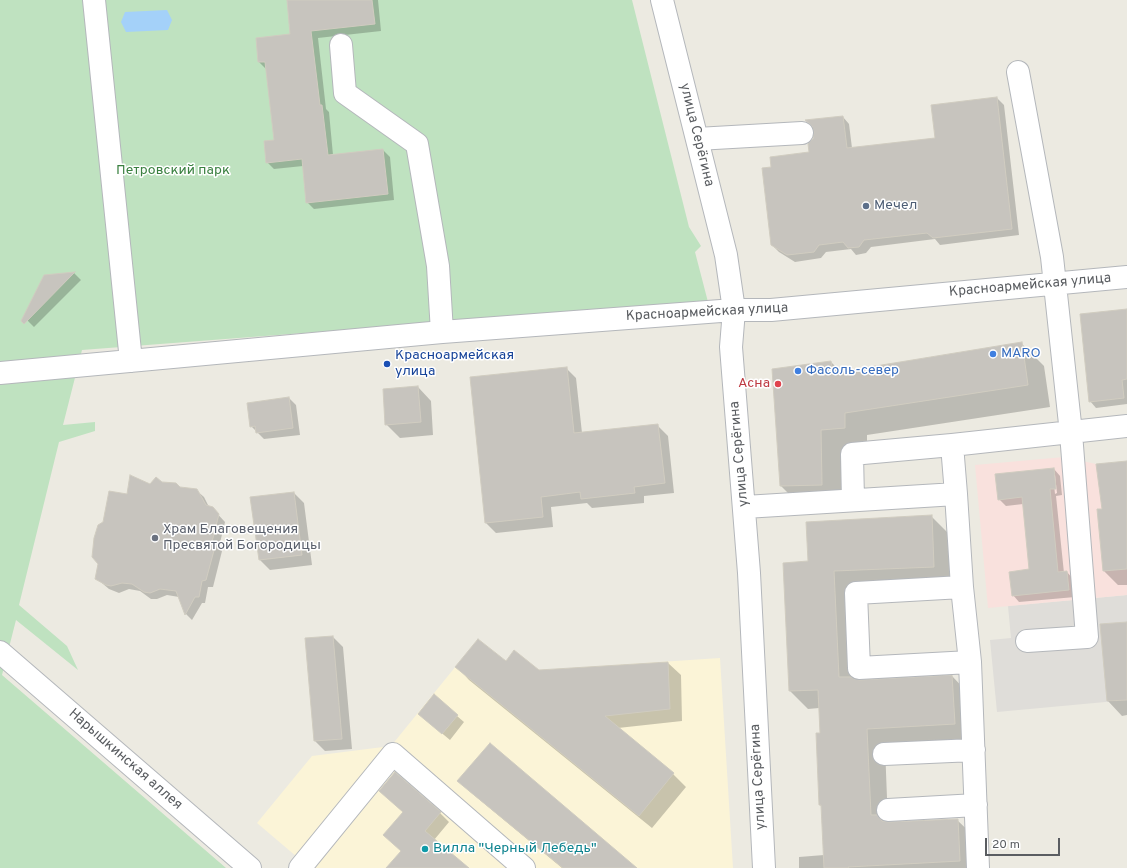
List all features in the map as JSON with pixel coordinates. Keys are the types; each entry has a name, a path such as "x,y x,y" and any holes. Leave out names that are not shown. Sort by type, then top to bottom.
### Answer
{"street":[{"path":"94,0 131,361"},
{"name":"улица Серёгина","path":"662,0 726,255 734,310 731,347 749,574 764,868"},
{"path":"341,45 345,93 417,144 438,266 442,332"},
{"path":"1018,72 1049,242 1055,284 1071,433 1087,638 1027,641"},
{"path":"697,139 802,133"},
{"name":"Красноармейская улица","path":"0,373 442,332 734,310 771,310 1127,277"},
{"path":"853,500 852,454 1071,433 1127,426"},
{"path":"952,445 962,587 970,662 978,868"},
{"path":"744,507 956,494"},
{"path":"962,587 856,593 859,668 970,662"},
{"name":"Нарышкинская аллея","path":"0,652 250,868"},
{"path":"884,754 974,750"},
{"path":"300,868 393,754 524,868"},
{"path":"888,810 976,805"}],"shaded area":[{"path":"1064,457 1096,464 1127,483 1127,595 988,608 975,465"},
{"path":"1127,595 1127,700 997,712 990,640 1011,638 1008,606"},
{"path":"478,639 506,661 514,650 539,670 720,658 733,868 310,868 257,823 312,756 391,746"}],"green space":[{"name":"Петровский парк","path":"0,0 632,0 689,227 701,246 695,252 708,302 82,350 63,425 95,422 95,431 59,442 19,605 67,646 78,670 16,620 2,675 226,868 0,868"}],"water":[{"path":"167,10 172,20 168,30 126,32 121,22 125,12"}],"building":[{"path":"287,0 372,0 375,24 311,31 328,155 383,149 388,194 306,203 302,159 266,163 264,141 274,140 265,62 258,62 256,38 290,34"},
{"path":"997,97 1012,229 933,238 927,233 864,240 859,247 848,248 843,242 819,245 814,252 787,255 771,245 762,168 771,167 770,157 809,152 808,144 813,139 814,132 812,126 805,120 843,116 847,148 935,138 931,105"},
{"path":"75,272 24,324 21,321 44,275"},
{"path":"1127,309 1127,379 1122,380 1124,398 1089,402 1080,314"},
{"path":"1022,342 1028,385 845,413 845,428 821,430 822,485 780,486 772,369 831,361 833,373"},
{"path":"567,367 574,433 658,424 665,483 634,487 635,493 581,499 580,492 541,497 543,517 485,523 470,377"},
{"path":"418,386 421,422 385,425 383,389"},
{"path":"289,397 293,428 256,433 255,426 250,427 247,403"},
{"path":"1127,461 1127,569 1103,571 1097,509 1102,509 1096,464"},
{"path":"1054,468 1056,489 1050,489 1058,572 1067,571 1069,590 1012,596 1009,572 1029,569 1022,497 998,500 995,474"},
{"name":"Храм Благовещения Пресвятой Богородицы","path":"130,475 150,484 156,477 162,482 176,483 180,487 197,489 206,505 213,507 219,514 212,542 216,543 206,580 202,581 199,597 195,597 185,615 176,591 160,589 150,593 144,592 132,584 122,583 111,586 95,579 98,564 92,557 94,538 98,525 103,522 109,491 127,494"},
{"path":"294,492 302,555 259,560 250,497"},
{"path":"932,515 934,567 834,571 839,677 851,677 860,680 952,675 955,724 867,729 871,815 877,815 882,821 889,822 958,819 960,861 848,867 849,868 824,868 821,805 819,805 816,733 820,733 818,690 789,691 783,563 808,561 806,522"},
{"path":"1127,622 1127,700 1107,701 1100,624"},
{"path":"333,636 342,739 314,741 305,638"},
{"path":"478,639 506,661 514,650 539,670 668,662 670,709 605,716 674,773 639,816 455,667"},
{"path":"434,694 458,715 442,734 418,714"},
{"path":"490,743 637,868 563,868 457,781"},
{"path":"395,772 441,812 425,831 469,868 386,868 401,851 383,835 403,812 379,791"}],"place":[{"name":"Мечел","path":"866,206"},
{"name":"MARO","path":"993,354"},
{"name":"Красноармейская улица","path":"387,364"},
{"name":"Фасоль-север","path":"798,371"},
{"name":"Асна","path":"778,384"},
{"name":"Храм Благовещения Пресвятой Богородицы","path":"155,538"},
{"name":"Вилла \"Черный Лебедь\"","path":"425,849"}]}
